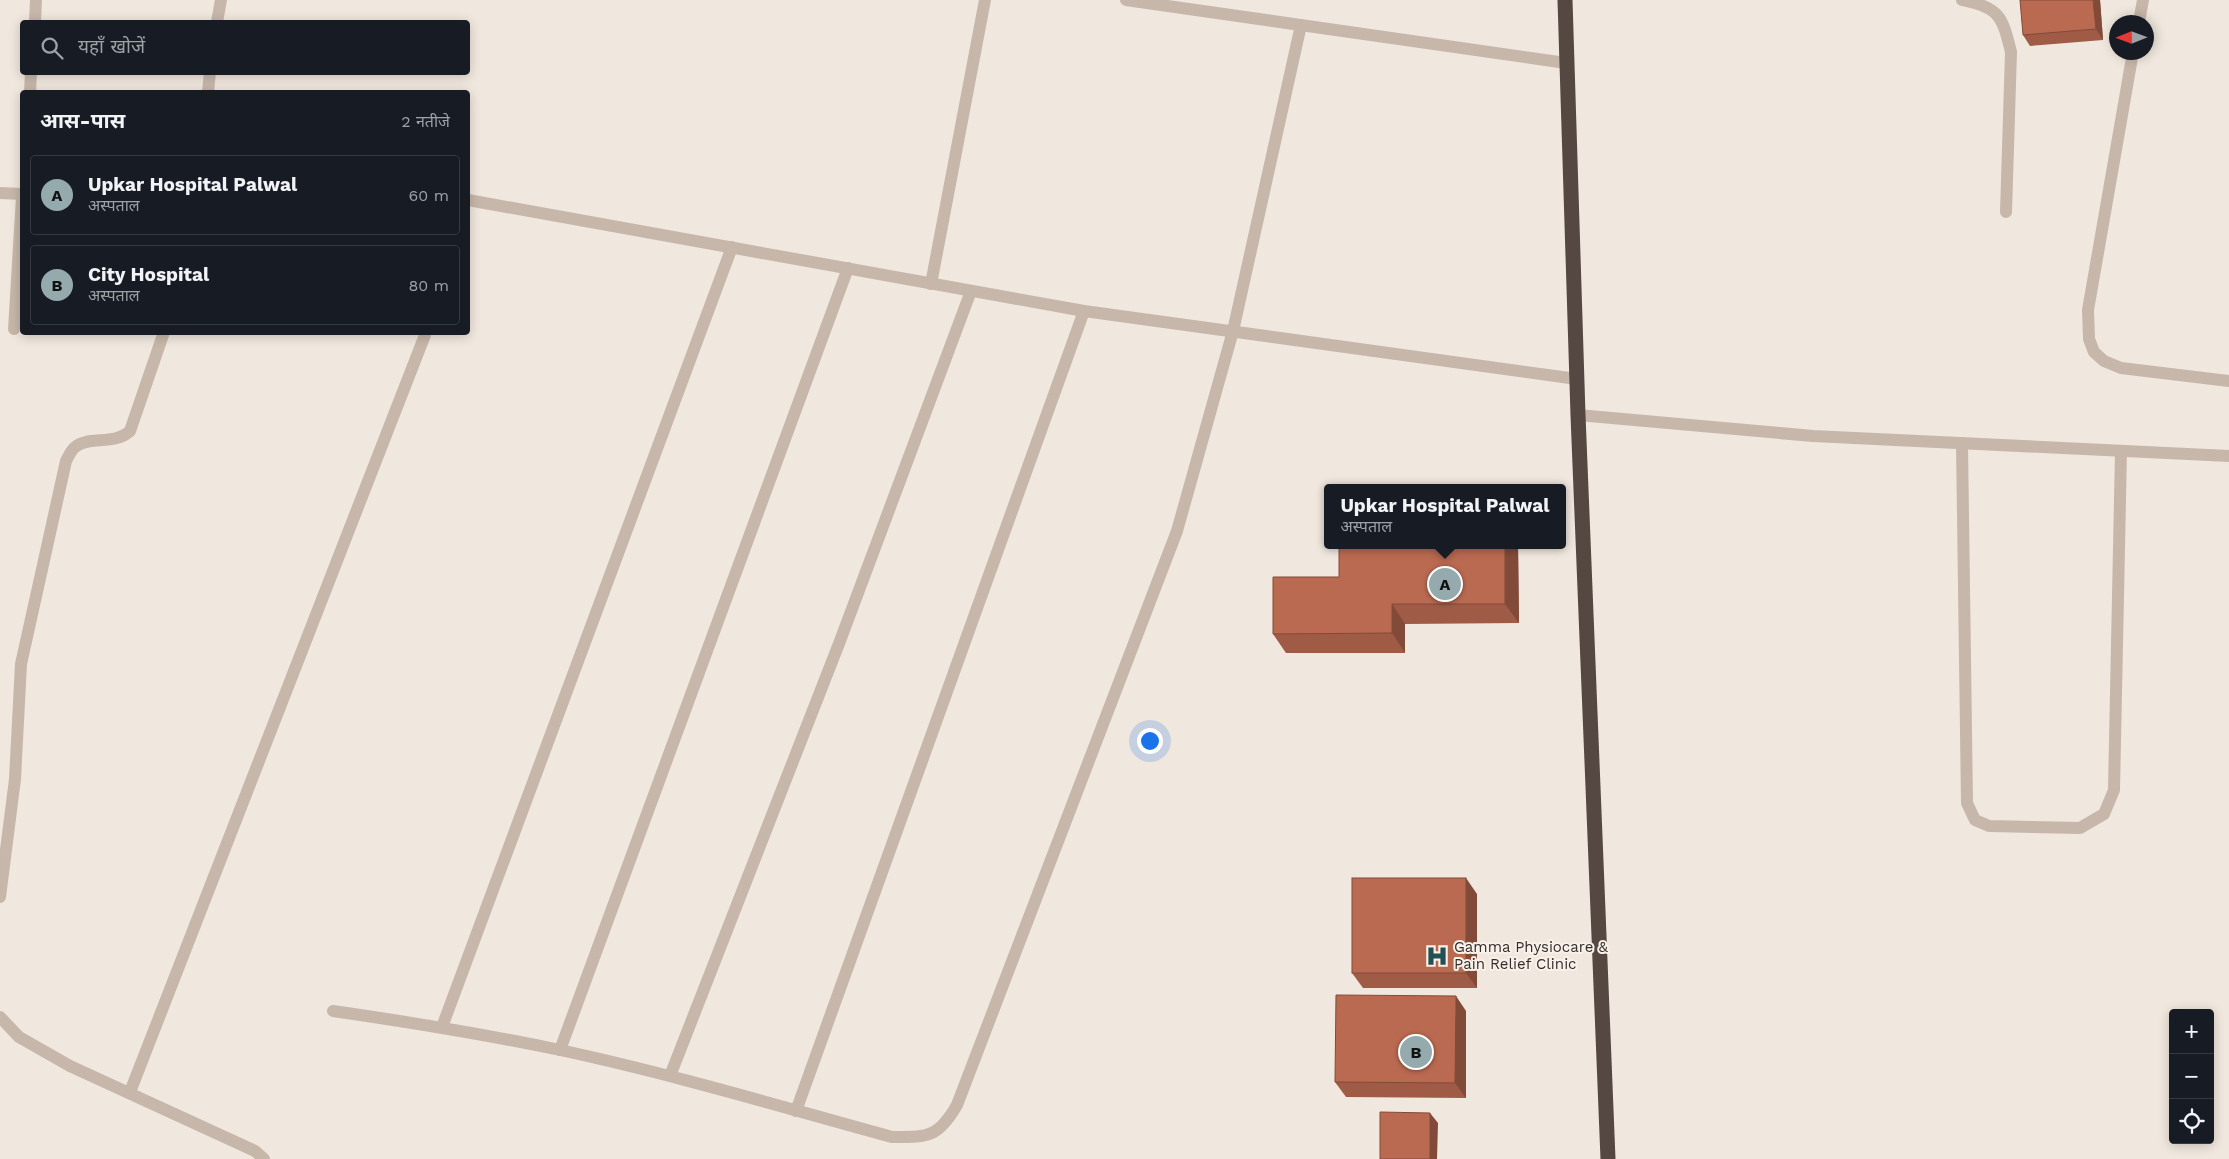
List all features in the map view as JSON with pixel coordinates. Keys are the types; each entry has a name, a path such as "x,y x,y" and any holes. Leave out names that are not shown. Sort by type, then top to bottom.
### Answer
{"highway":[{"path":"1565,0 1578,415 1608,1159"}],"street":[{"path":"35,20 36,0"},
{"path":"217,20 221,0"},
{"path":"931,284 985,0"},
{"path":"1126,0 1566,63"},
{"path":"1962,0 1982,4 1995,12 2005,27 2011,52 2006,212"},
{"path":"2140,15 2143,0"},
{"path":"333,1010 442,1027 560,1050 670,1076 892,1137 917,1137 933,1134 947,1124 957,1105 1177,531 1233,331 1302,25"},
{"path":"2132,60 2088,310 2089,339 2094,352 2104,361 2121,368 2229,381"},
{"path":"30,90 31,75"},
{"path":"208,90 210,75"},
{"path":"0,193 20,195"},
{"path":"470,200 1084,311 1577,379"},
{"path":"14,329 20,228"},
{"path":"442,1027 732,247"},
{"path":"560,1050 848,268"},
{"path":"670,1076 840,641 972,291"},
{"path":"796,1111 1084,311"},
{"path":"0,897 15,780 21,664 66,461 74,447 87,443 114,440 125,436 130,430 163,335"},
{"path":"130,1092 425,335"},
{"path":"1578,415 1813,436 2229,456"},
{"path":"1962,443 1967,803 1970,813 1975,820 1989,826 2080,828 2104,814 2114,790 2121,451"},
{"path":"0,1017 19,1037 70,1066 255,1151 264,1159"}],"building":[{"path":"2020,0 2093,0 2096,29 2023,35"},
{"path":"1339,549 1505,549 1505,604 1392,604 1392,633 1273,634 1273,577 1339,577"},
{"path":"1352,878 1466,878 1466,973 1352,973"},
{"path":"1336,995 1456,996 1455,1083 1335,1082"},
{"path":"1380,1112 1430,1113 1430,1159 1380,1159"}],"place":[{"name":"Upkar Hospital Palwal","path":"1445,584"},
{"name":"Gamma Physiocare & Pain Relief Clinic","path":"1437,956"},
{"name":"City Hospital","path":"1416,1052"}]}
